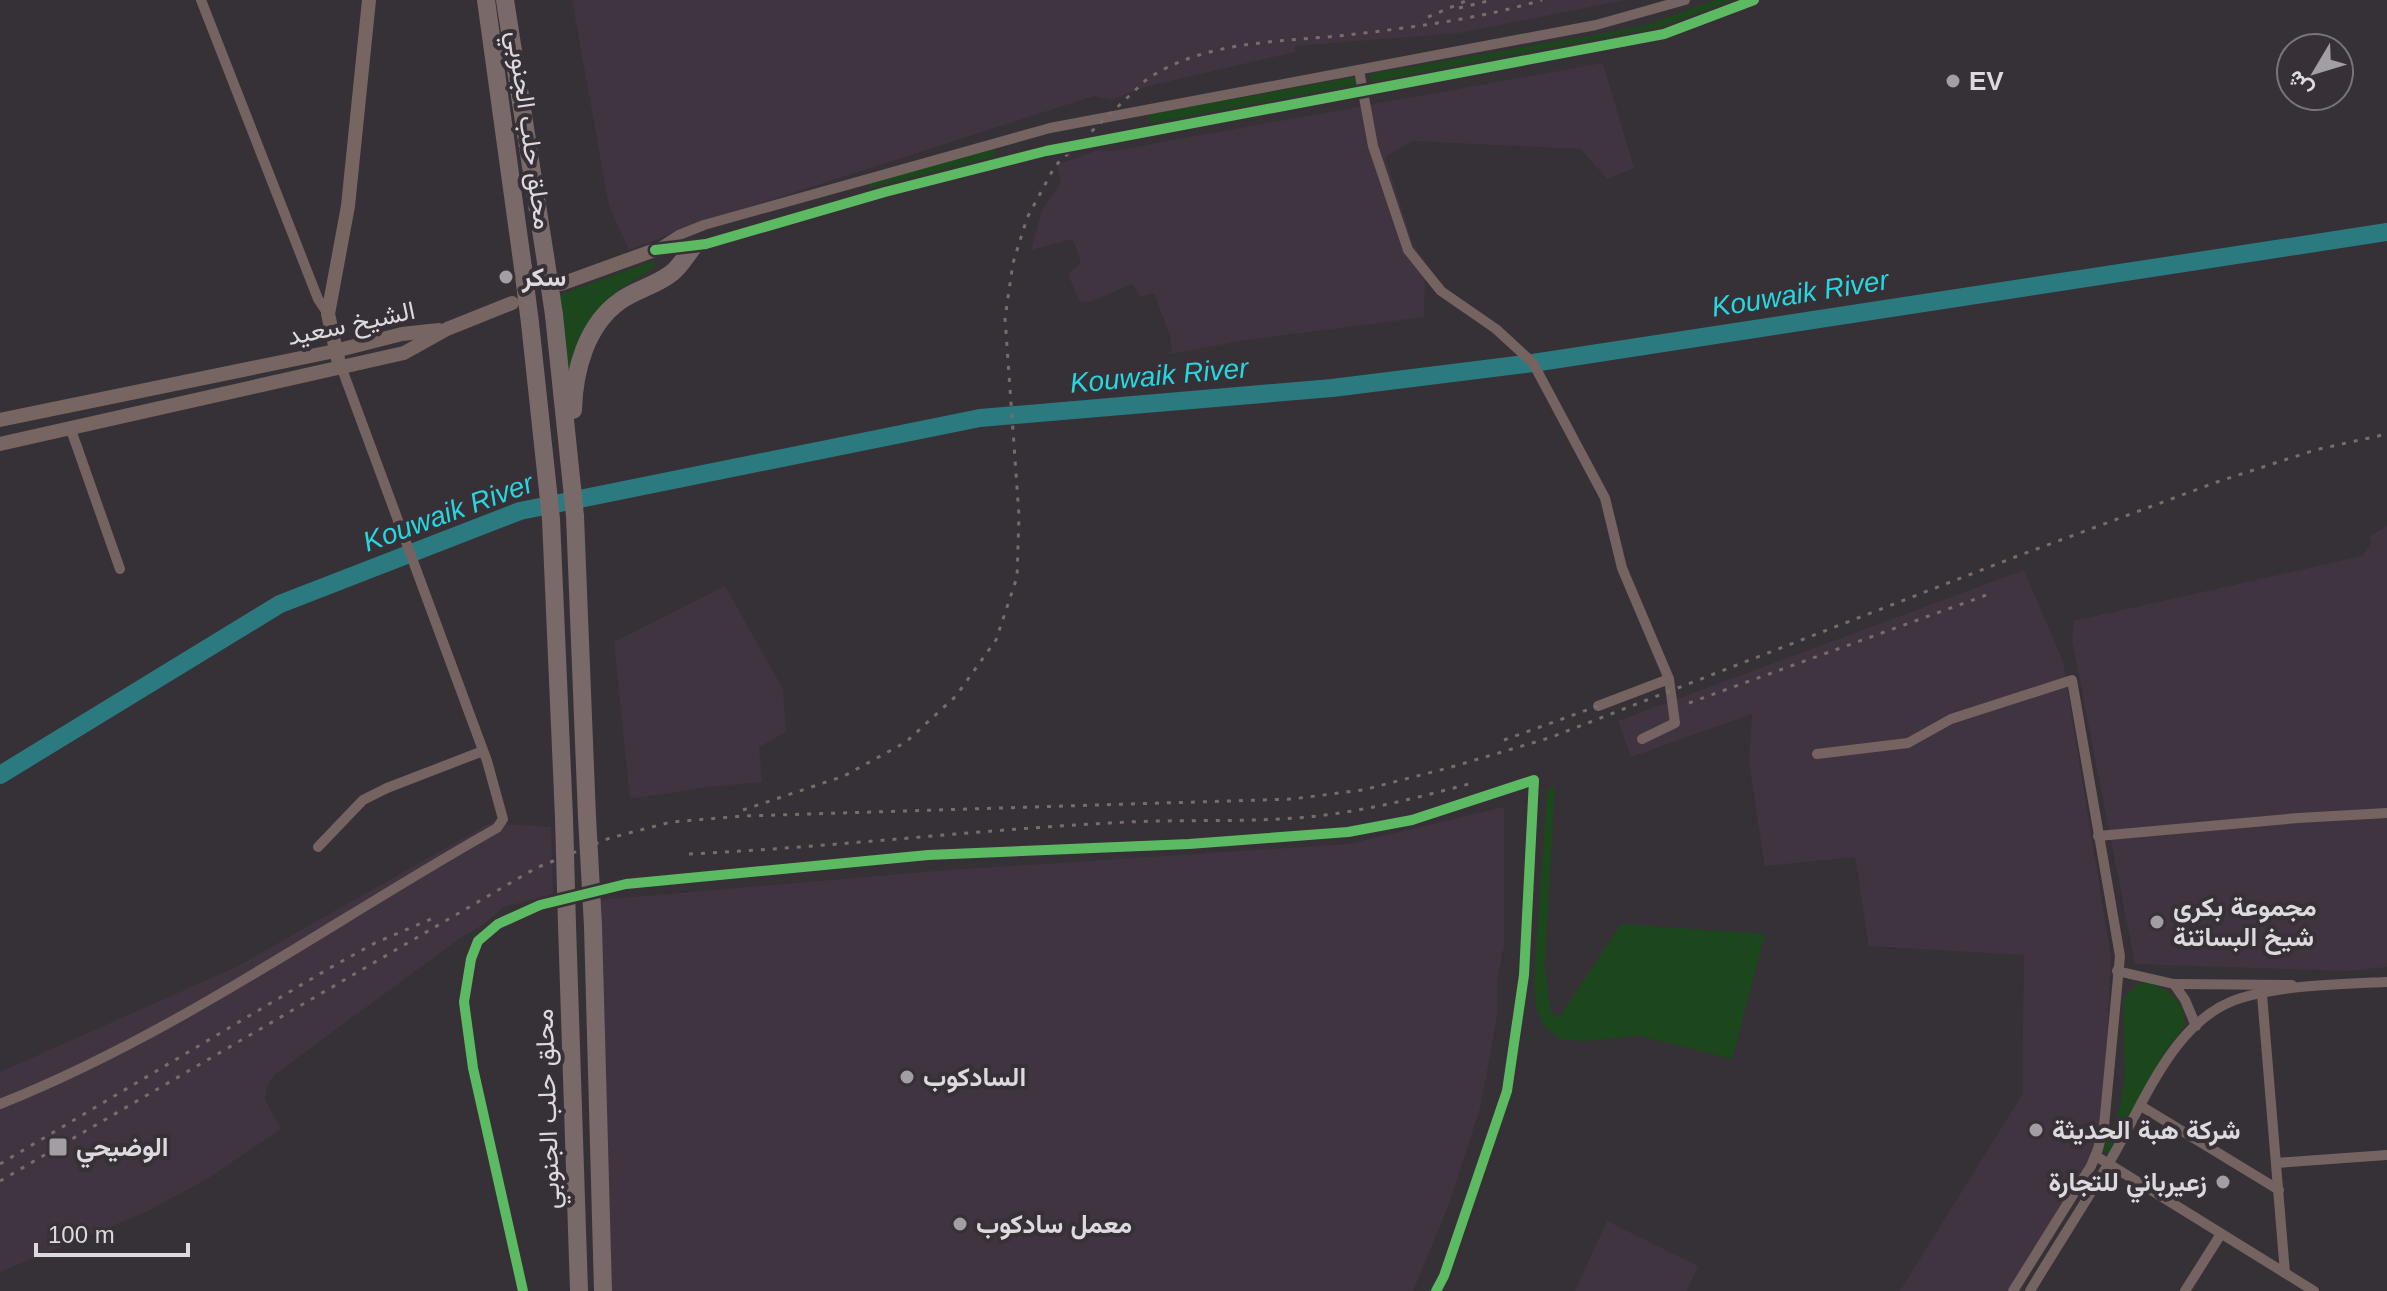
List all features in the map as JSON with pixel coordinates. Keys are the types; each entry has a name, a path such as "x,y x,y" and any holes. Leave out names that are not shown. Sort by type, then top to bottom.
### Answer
{"highway":[{"name":"محلق حلب الجنوبي","path":"486,0 530,323 551,519 579,1291"},
{"name":"محلق حلب الجنوبي","path":"505,0 554,315 571,473"},
{"path":"603,1291 593,926 571,473 574,382 584,351 599,321 618,302 669,276 693,247"}],"main road":[{"path":"342,369 328,314 348,206 369,0"},
{"path":"561,284 655,250"},
{"path":"447,329 512,303"},
{"name":"الشيخ سعيد","path":"0,420 335,351 402,334 447,329"},
{"name":"الشيخ سعيد","path":"0,444 342,369 404,353 447,329"}],"street":[{"path":"201,0 318,299 328,314"},
{"path":"655,250 679,235 704,225 1050,128 1596,25 1685,0"},
{"path":"655,250 693,247 885,192 1046,151 1664,34 1754,0"},
{"path":"1359,70 1373,146 1408,250 1441,291 1496,329 1533,363 1605,498 1622,568 1669,679 1675,723 1642,739"},
{"path":"0,1104 137,1039 272,963 497,828 503,819 483,751 342,369"},
{"path":"70,427 120,569"},
{"path":"1598,706 1669,679"},
{"path":"1817,754 1908,743 1951,719 2072,680 2120,956 2104,1126 2096,1156 2013,1291"},
{"path":"318,847 363,800 483,751"},
{"path":"523,1291 473,1068 464,1002 471,959 478,941 498,924 540,905 641,882 928,855 1189,844 1348,832 1412,820 1534,780 1524,975 1507,1091 1449,1263 1436,1291"},
{"path":"2098,836 2387,813"},
{"path":"2117,971 2174,984 2387,982"},
{"path":"2174,984 2196,1026"},
{"path":"2030,1291 2109,1164 2166,1060 2196,1026 2241,998 2322,985"},
{"path":"2262,995 2285,1273"},
{"path":"2141,1106 2279,1190"},
{"path":"2276,1163 2387,1155"},
{"path":"2096,1156 2314,1291"},
{"path":"2185,1291 2221,1234"}],"shaded area":[{"path":"572,0 1626,0 1459,33 1295,46 1295,52 1145,87 1111,100 1094,96 699,223 629,250 609,206"},
{"path":"1603,63 1634,168 1607,179 1581,149 1413,141 1385,157 1413,244 1425,262 1424,317 1247,340 1151,357 1172,352 1169,333 1154,293 1140,297 1133,284 1089,302 1079,301 1069,277 1081,263 1073,239 1031,250 1042,210 1061,182 1057,165 1098,150 1112,151"},
{"path":"2387,526 2387,967 2349,971 2135,964 2072,640 2074,621 2362,556 2371,544 2369,537"},
{"path":"2024,570 2063,662 2111,957 2102,1136 2010,1291 1900,1291 2022,1095 2024,955 1869,946 1855,857 1765,866 1749,763 1752,714 1631,757 1618,721"},
{"path":"725,586 783,689 786,732 759,747 762,782 630,799 614,642"},
{"path":"1504,807 1504,946 1497,981 1498,1009 1481,1105 1449,1204 1413,1291 612,1291 599,900 935,871 1349,844"},
{"path":"490,823 551,827 553,894 504,907 274,1075 265,1099 281,1129 207,1179 146,1212 0,1272 0,1072 236,967"},
{"path":"1607,1221 1698,1266 1687,1291 1575,1291"}],"green space":[{"path":"1715,0 1740,0 1646,34 1372,83 1370,74 1644,26"},
{"path":"1356,77 1358,87 1150,123 1148,114"},
{"path":"994,147 996,156 871,191 868,182"},
{"path":"653,261 656,266 618,290 604,304 567,381 559,295"},
{"path":"1555,784 1545,964 1550,1010 1559,1018 1621,924 1765,934 1732,1059 1640,1036 1582,1041 1560,1039 1546,1028 1536,1009 1534,976 1547,792"},
{"path":"2148,982 2174,997 2182,1009 2185,1025 2162,1056 2109,1154 2103,1151 2120,1107 2125,1075 2123,999 2137,985"}],"waterway":[{"name":"Kouwaik River","path":"0,775 280,604 520,511 980,418 1332,388 1533,363 2387,232"}],"railway":[{"path":"1428,17 1468,0"},
{"path":"1459,8 1492,0"},
{"path":"743,810 844,776 906,742 956,696 996,640 1017,577 1019,516 1005,318 1013,263 1027,218 1055,166 1146,80 1192,57 1244,45 1446,22 1542,0"},
{"path":"0,1181 536,868 610,838 671,822 743,816 1292,799 1363,790 1549,738 2217,482 2315,450 2387,434"},
{"path":"1689,703 1992,593"},
{"path":"1504,740 1598,706"},
{"path":"689,854 1074,825 1294,818 1377,806 1476,782"},
{"path":"0,1164 328,969 375,943 438,916"}],"cycle path":[{"path":"655,250 706,244 885,192 1046,151 1664,34 1754,0"},
{"path":"523,1291 473,1068 464,1002 471,959 478,941 498,924 540,905 626,884 928,855 1189,844 1348,832 1412,820 1534,780 1524,975 1507,1091 1444,1276 1436,1291"}],"place":[{"name":"EV","path":"1953,81"},
{"name":"سكر","path":"506,277"},
{"name":"مجموعة بكري شيخ البساتنة","path":"2157,922"},
{"name":"السادكوب","path":"907,1077"},
{"name":"شركة هبة الحديثة","path":"2036,1130"},
{"name":"الوضيحي","path":"58,1147"},
{"name":"زعيرباني للتجارة","path":"2223,1182"},
{"name":"معمل سادكوب","path":"960,1224"}]}
